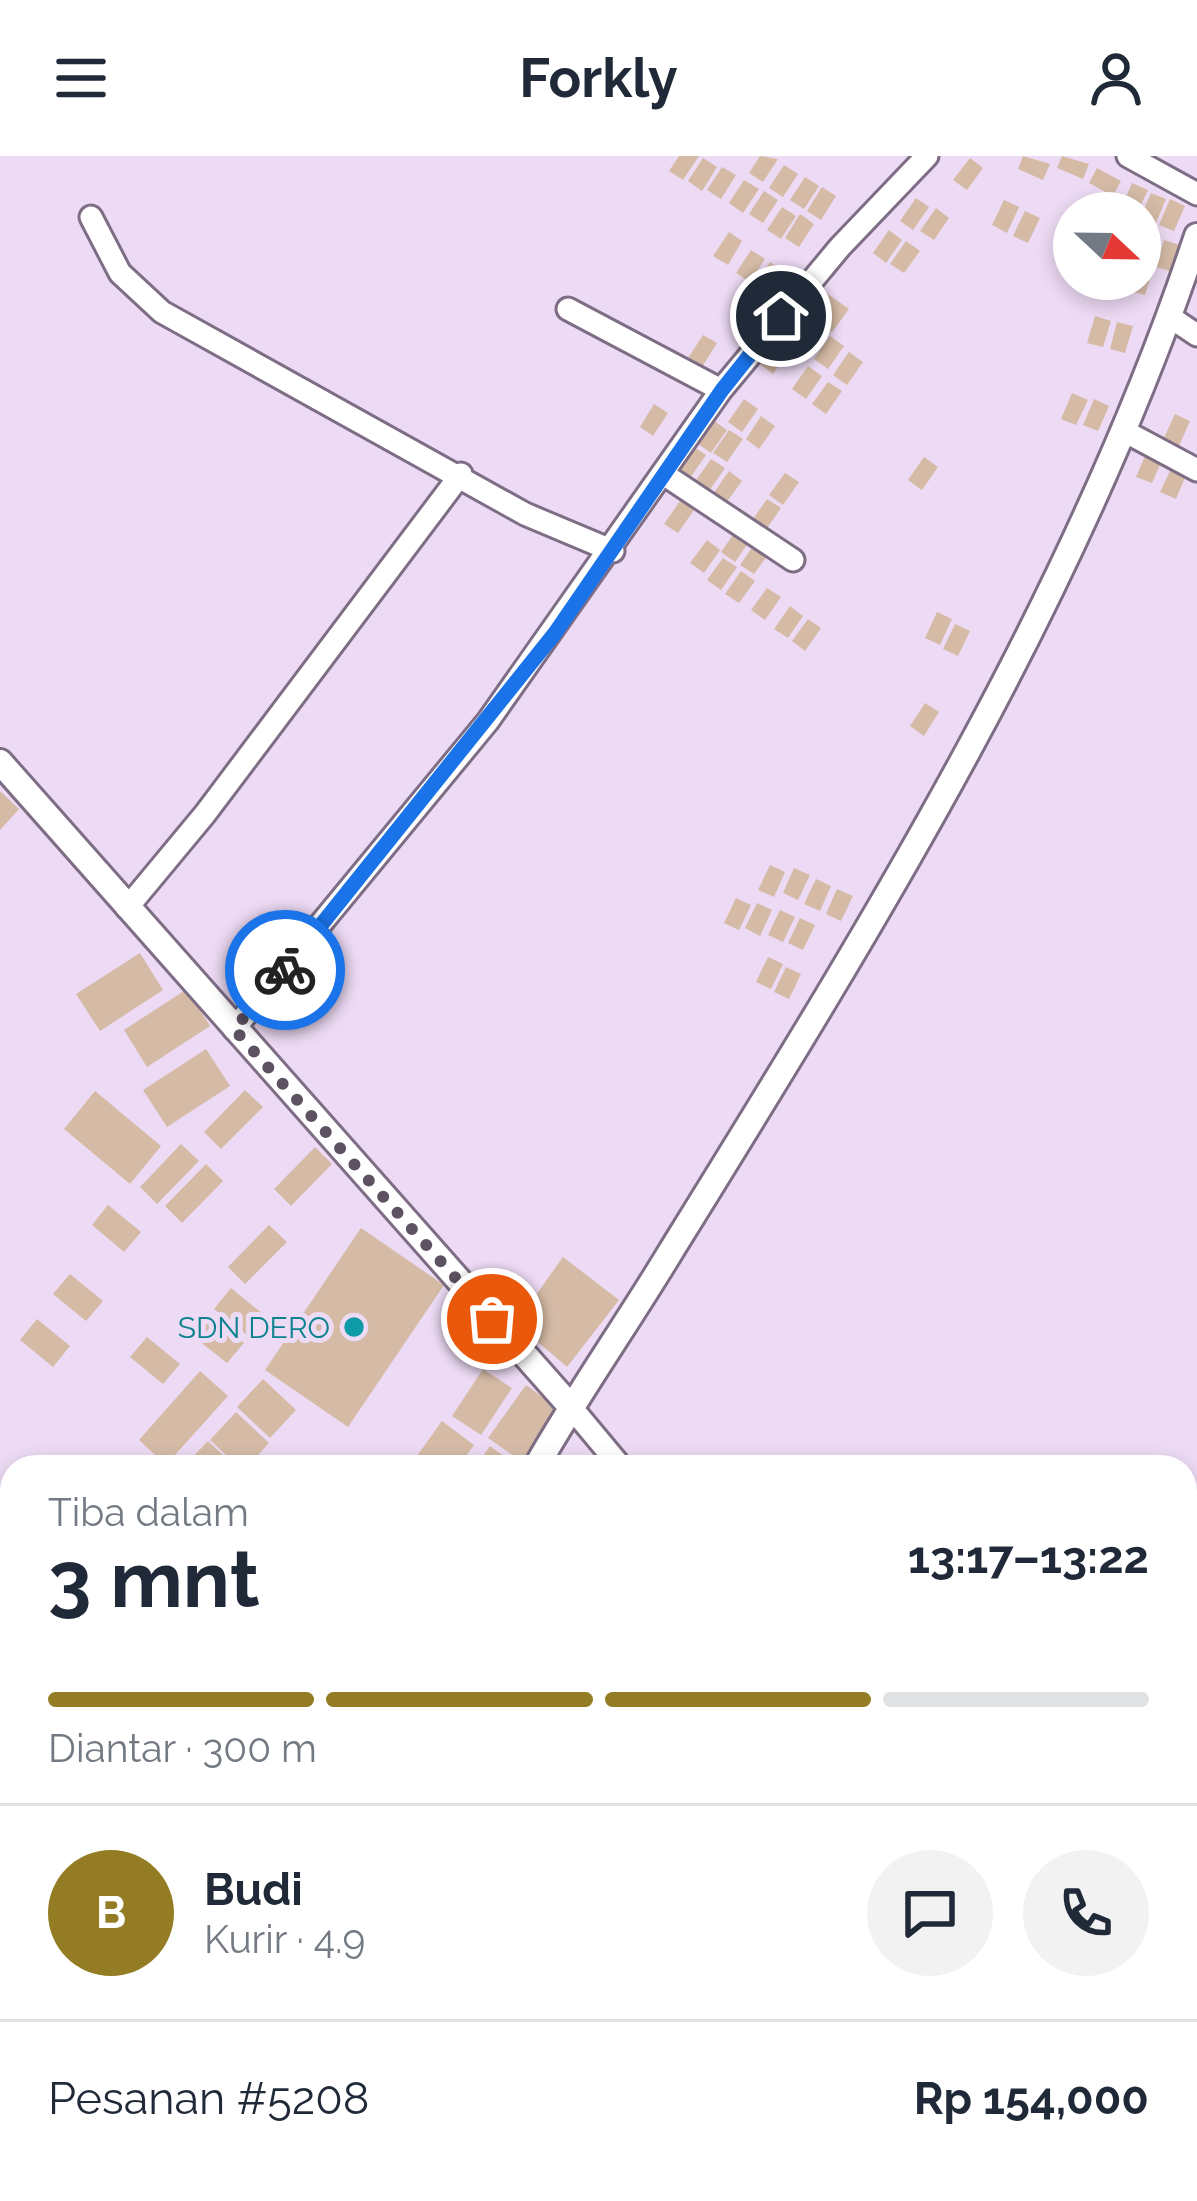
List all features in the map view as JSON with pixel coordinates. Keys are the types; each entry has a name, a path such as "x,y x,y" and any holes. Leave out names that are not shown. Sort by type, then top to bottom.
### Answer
{"street":[{"path":"234,1029 475,738 613,551 722,390 826,264 927,156"},
{"path":"1128,156 1197,194"},
{"path":"91,217 120,273 162,312 525,514 613,551"},
{"path":"543,1455 858,942 1035,623 1126,432 1197,236"},
{"path":"568,309 722,390"},
{"path":"1170,317 1197,335"},
{"path":"1126,432 1197,470"},
{"path":"127,908 205,814 460,474"},
{"path":"665,475 794,560"},
{"path":"0,762 611,1455"}],"building":[{"path":"679,156 699,156 683,180 669,171"},
{"path":"760,156 778,159 763,182 749,173"},
{"path":"1023,156 1050,164 1043,180 1018,169"},
{"path":"1062,156 1089,164 1083,179 1057,168"},
{"path":"703,158 717,167 702,191 688,181"},
{"path":"970,158 983,168 967,190 953,180"},
{"path":"784,165 798,174 783,197 769,188"},
{"path":"722,167 736,175 721,199 707,190"},
{"path":"1097,168 1121,181 1115,192 1089,183"},
{"path":"805,177 819,186 804,209 790,200"},
{"path":"744,180 759,189 743,213 729,203"},
{"path":"1132,183 1148,190 1147,192 1128,192"},
{"path":"822,187 836,196 821,220 807,211"},
{"path":"764,191 778,200 763,223 749,214"},
{"path":"916,198 929,207 913,230 900,221"},
{"path":"1170,199 1185,206 1174,231 1161,226"},
{"path":"1004,200 1019,207 1007,233 992,225"},
{"path":"782,207 796,216 781,239 767,230"},
{"path":"936,208 949,218 934,240 920,231"},
{"path":"1025,211 1040,218 1028,243 1013,236"},
{"path":"800,214 814,224 799,247 785,238"},
{"path":"889,230 902,240 886,263 873,253"},
{"path":"729,232 742,241 728,265 713,256"},
{"path":"1164,240 1180,245 1173,272 1161,268"},
{"path":"906,241 920,251 904,273 890,264"},
{"path":"751,250 765,259 750,282 736,273"},
{"path":"770,262 784,271 769,294 755,285"},
{"path":"821,289 849,309 832,332 805,312"},
{"path":"1095,316 1111,321 1103,347 1087,343"},
{"path":"1117,322 1133,326 1125,353 1110,349"},
{"path":"703,335 717,343 702,367 688,358"},
{"path":"830,336 844,346 828,369 814,359"},
{"path":"776,342 789,351 773,374 760,364"},
{"path":"849,352 863,362 847,385 833,375"},
{"path":"808,366 822,376 806,399 792,389"},
{"path":"828,382 842,391 826,414 812,404"},
{"path":"1072,393 1088,400 1076,425 1061,419"},
{"path":"744,399 758,409 742,432 728,422"},
{"path":"1094,399 1109,406 1098,431 1083,425"},
{"path":"654,404 668,413 653,436 640,427"},
{"path":"1175,414 1190,421 1179,446 1163,440"},
{"path":"761,416 775,426 759,449 746,439"},
{"path":"713,420 727,430 711,453 697,443"},
{"path":"729,430 743,439 727,462 713,453"},
{"path":"692,446 706,455 690,478 677,469"},
{"path":"1147,451 1163,458 1152,483 1136,477"},
{"path":"924,457 938,467 922,490 908,480"},
{"path":"711,459 725,468 709,491 695,482"},
{"path":"1172,467 1187,473 1176,499 1160,492"},
{"path":"729,471 742,481 726,503 713,494"},
{"path":"785,473 799,482 783,505 769,495"},
{"path":"767,499 781,508 765,531 751,522"},
{"path":"680,501 694,510 678,533 664,524"},
{"path":"737,529 751,539 735,562 721,552"},
{"path":"707,540 720,550 704,573 690,563"},
{"path":"756,542 770,552 754,574 740,565"},
{"path":"723,558 737,567 721,590 707,580"},
{"path":"741,571 755,581 739,603 725,594"},
{"path":"767,588 781,597 765,620 751,610"},
{"path":"790,606 803,616 788,638 774,629"},
{"path":"937,612 952,619 940,645 925,638"},
{"path":"808,619 821,628 805,651 792,641"},
{"path":"955,624 970,631 958,656 943,649"},
{"path":"925,703 939,712 924,736 910,726"},
{"path":"0,791 19,809 0,830"},
{"path":"770,865 785,872 774,897 758,890"},
{"path":"794,868 810,875 798,900 783,893"},
{"path":"816,879 831,886 820,911 804,904"},
{"path":"837,889 853,896 841,921 826,914"},
{"path":"736,898 751,905 739,930 724,923"},
{"path":"757,903 772,910 760,936 745,928"},
{"path":"780,910 795,917 783,942 768,935"},
{"path":"800,918 815,925 803,950 788,943"},
{"path":"140,953 163,990 100,1031 76,994"},
{"path":"768,957 783,964 771,989 756,982"},
{"path":"786,967 801,974 789,999 774,992"},
{"path":"187,989 210,1026 147,1067 124,1030"},
{"path":"206,1049 230,1086 167,1127 143,1090"},
{"path":"245,1090 263,1107 221,1149 204,1132"},
{"path":"95,1091 161,1146 130,1184 64,1129"},
{"path":"181,1144 199,1161 157,1204 140,1187"},
{"path":"315,1147 332,1164 291,1206 274,1189"},
{"path":"206,1164 223,1181 182,1223 165,1206"},
{"path":"108,1205 141,1232 124,1252 92,1225"},
{"path":"269,1225 287,1242 245,1284 228,1267"},
{"name":"SDN DERO","path":"361,1228 444,1285 348,1427 265,1370"},
{"path":"563,1257 619,1300 567,1367 516,1323"},
{"path":"70,1274 103,1301 86,1321 53,1294"},
{"path":"231,1288 264,1315 247,1335 214,1309"},
{"path":"211,1316 244,1343 227,1363 194,1337"},
{"path":"37,1319 70,1346 53,1367 20,1340"},
{"path":"147,1337 180,1364 163,1384 130,1357"},
{"path":"483,1369 512,1388 481,1435 452,1416"},
{"path":"200,1371 228,1396 175,1455 155,1455 139,1440"},
{"path":"263,1379 296,1410 270,1438 237,1407"},
{"path":"526,1385 558,1408 525,1455 512,1455 488,1438"},
{"path":"236,1412 269,1443 258,1455 226,1455 210,1440"},
{"path":"442,1421 474,1445 467,1455 418,1455"},
{"path":"208,1441 223,1455 195,1455"}],"way so far":[{"path":"285,970 234,1029 492,1319"}],"place":[{"name":"SDN DERO","path":"354,1327"}],"route":[{"path":"285,970 555,633 722,390 781,316"}]}
